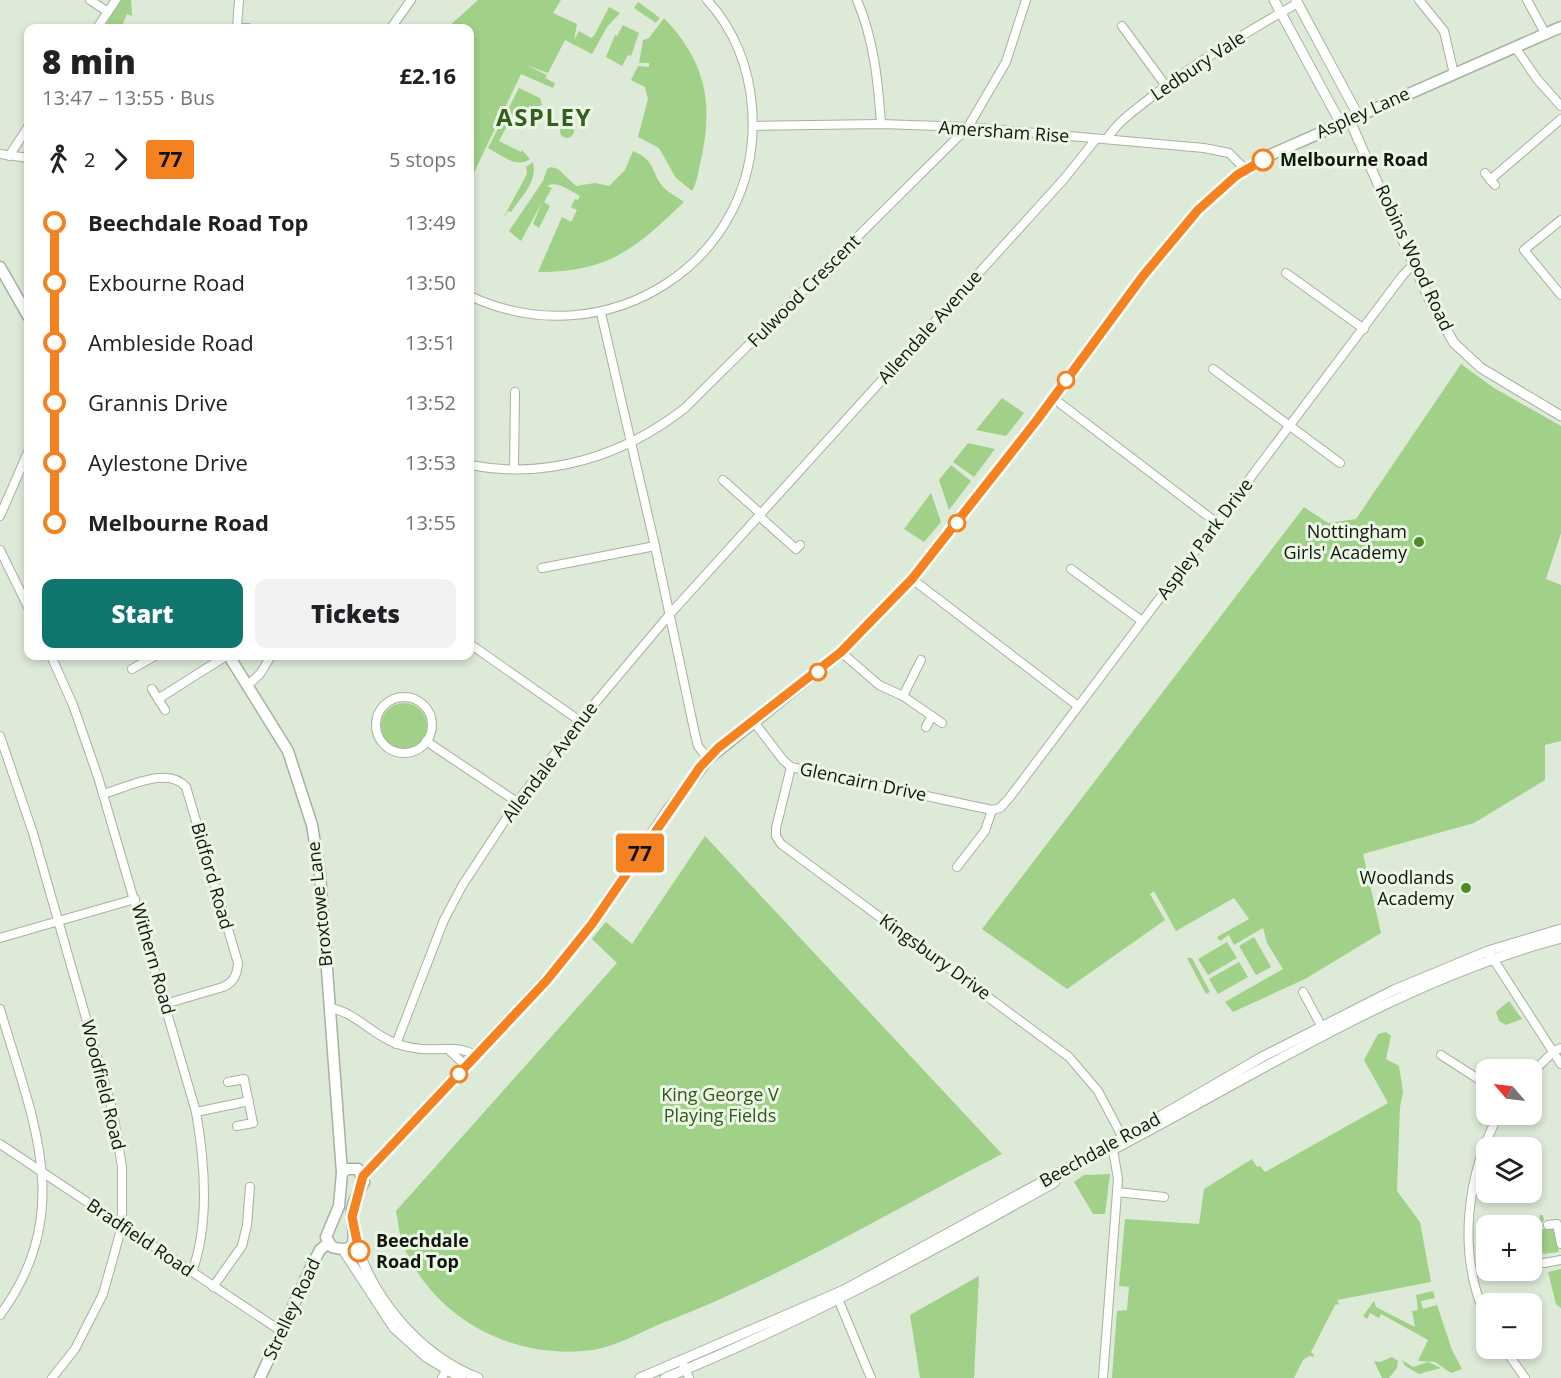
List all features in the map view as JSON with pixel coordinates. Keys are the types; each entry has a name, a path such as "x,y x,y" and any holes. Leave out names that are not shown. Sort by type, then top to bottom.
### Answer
{"main road":[{"name":"Aspley Lane","path":"363,1176 547,980 592,924 670,808 708,759 841,652 912,579 1053,398 1143,276 1198,210 1227,182 1280,151 1561,27"},
{"path":"0,267 24,309"},
{"name":"Broxtowe Lane","path":"231,660 288,751 312,825 320,874 342,1173 339,1206 327,1232 328,1243"},
{"path":"328,1243 332,1247 344,1250 352,1246 355,1240 353,1206 364,1182 363,1176 356,1169 347,1169 342,1173"},
{"name":"Strelley Road","path":"260,1378 320,1250 328,1243"}],"street":[{"path":"90,0 108,12"},
{"path":"100,24 116,0"},
{"path":"237,24 239,0"},
{"path":"394,24 411,0"},
{"path":"474,298 504,309 542,317 600,313 632,302 668,283 717,237 730,214 747,171 753,126 748,80 739,52 729,26 707,0"},
{"path":"857,0 870,35 878,79 881,124"},
{"name":"Fulwood Crescent","path":"474,465 514,470 567,465 631,443 665,423 703,392 968,128 1006,62 1026,0"},
{"path":"1274,0 1350,121"},
{"path":"1419,0 1444,31 1454,74"},
{"path":"1527,0 1545,33"},
{"path":"1297,2 1350,121"},
{"name":"Ledbury Vale","path":"1107,139 1118,124 1166,86 1233,40 1297,2"},
{"path":"1122,26 1166,86"},
{"path":"1515,47 1537,79 1561,106"},
{"path":"1490,180 1561,119"},
{"name":"Robins Wood Road","path":"1350,121 1441,323 1465,355 1491,375 1561,416"},
{"name":"Amersham Rise","path":"753,126 881,124 1107,139 1223,150 1236,157 1246,170"},
{"path":"4,155 24,132"},
{"name":"Allendale Avenue","path":"396,1044 444,920 462,886 517,802 580,721 670,614 1064,179 1096,139"},
{"path":"4,155 24,158"},
{"path":"1561,220 1524,250 1561,295"},
{"name":"Aspley Park Drive","path":"992,810 1000,808 1010,797 1403,275 1411,267 1416,267"},
{"path":"1286,273 1364,329"},
{"path":"600,313 655,546 695,734 698,746 708,759"},
{"path":"1213,369 1340,463"},
{"path":"514,470 515,392"},
{"path":"1053,398 1217,522"},
{"path":"0,516 24,461"},
{"path":"723,480 796,549 800,545"},
{"path":"542,568 655,546"},
{"path":"0,550 24,599"},
{"path":"1071,569 1142,621"},
{"path":"912,579 1078,706"},
{"path":"474,647 580,721"},
{"path":"841,652 879,686 903,696 942,723"},
{"name":"Withern Road","path":"53,660 73,705 103,794 196,1112 202,1155 203,1198 198,1251 192,1272"},
{"path":"132,669 147,660"},
{"path":"158,699 221,660"},
{"path":"248,685 260,674 269,660"},
{"path":"903,696 921,660"},
{"path":"152,690 165,710"},
{"path":"406,696 429,709 434,727 426,741 419,752 403,755 379,740 376,720 389,700 406,696"},
{"path":"926,727 932,716"},
{"name":"Glencairn Drive","path":"754,722 783,760 792,767 992,810"},
{"name":"Woodfield Road","path":"0,736 33,833 117,1130 122,1167 122,1226 112,1267 96,1313 75,1349 52,1378"},
{"path":"426,741 517,802"},
{"name":"Kingsbury Drive","path":"792,767 776,828 776,836 781,844 1069,1057 1098,1090 1124,1140"},
{"name":"Bidford Road","path":"103,794 170,777 186,787 238,963 237,971 230,984 165,1004"},
{"path":"957,867 985,831 992,810"},
{"path":"0,939 135,899"},
{"name":"Beechdale Road","path":"665,1378 759,1339 979,1225 1124,1140 1324,1030 1491,955 1561,929"},
{"name":"Beechdale Road","path":"1491,955 1561,938"},
{"path":"1491,955 1558,1050 1561,1064"},
{"path":"1303,992 1324,1030"},
{"path":"330,1008 344,1011 378,1035 396,1044 422,1050 457,1048 477,1054"},
{"path":"0,1009 37,1138 42,1173 43,1206 34,1250 22,1279 0,1315"},
{"path":"449,1050 466,1066"},
{"path":"1542,1064 1558,1050"},
{"path":"1441,1055 1476,1078"},
{"path":"228,1082 244,1079 249,1101 253,1123 237,1126"},
{"path":"196,1112 249,1101"},
{"path":"1478,1293 1469,1252 1470,1207 1480,1157 1494,1125"},
{"name":"Bradfield Road","path":"0,1144 281,1331"},
{"path":"1103,1378 1118,1169 1112,1147"},
{"path":"213,1287 242,1246 247,1225 250,1187"},
{"path":"1117,1192 1164,1197"},
{"path":"1548,1225 1557,1224 1561,1244"},
{"path":"355,1240 360,1257 392,1311 446,1371 478,1378"},
{"path":"344,1250 394,1328 426,1357 460,1378"},
{"path":"1544,1263 1561,1260"},
{"path":"837,1297 871,1378"},
{"path":"1512,1359 1525,1378"},
{"name":"Beechdale Road","path":"640,1378 686,1370"}],"green space":[{"path":"122,0 131,0 132,16 127,14 123,24 105,24"},
{"path":"478,0 561,0 553,13 577,24 574,40 579,31 591,38 594,36 609,7 620,13 607,27 592,54 565,40 548,73 526,65 547,75 545,78 555,83 553,88 521,74 474,173 474,24 451,24"},
{"path":"638,2 660,18 656,23 634,8"},
{"path":"664,18 688,49 702,81 706,98 707,116 702,155 692,191 676,178 659,148 638,137 648,99 645,87 631,80 638,66 649,67 649,63 639,63 643,40 649,38"},
{"path":"623,25 639,33 631,56 628,55 622,66 606,57 615,35 617,36"},
{"path":"519,88 540,98 542,105 536,107 533,114 517,107 499,141 521,152 522,150 530,159 525,162 514,162 488,148"},
{"path":"564,124 570,124 574,131 570,138 564,138 560,134 560,128"},
{"path":"633,151 650,163 664,188 684,202 650,233 619,255 584,268 538,272 562,217 571,222 577,210 571,207 575,199 578,200 580,196 559,185 547,186 552,188 544,202 550,206 539,228 533,224 542,202 521,241 509,231 543,181 547,169 551,167 558,169 576,186 595,183 609,186 625,170"},
{"path":"533,162 533,176 528,188 511,212 508,211 502,220 527,174 526,167"},
{"path":"1461,364 1494,388 1561,426 1561,533 1546,579 1561,585 1561,741 1545,745 1545,780 1474,823 1363,854 1381,933 1305,979 1233,1012 1225,1002 1283,969 1267,943 1263,928 1234,945 1229,935 1220,941 1217,937 1249,919 1234,898 1176,931 1154,891 1150,894 1165,920 1067,989 982,929 1304,507 1328,523 1356,519"},
{"path":"1002,398 1024,413 1006,436 976,430"},
{"path":"968,443 995,449 974,477 953,462"},
{"path":"951,465 971,481 949,510 939,480"},
{"path":"931,493 941,522 924,542 904,529"},
{"path":"404,703 420,710 427,726 420,742 404,749 388,742 381,726 388,710"},
{"name":"King George V Playing Fields","path":"705,836 1002,1154 794,1264 621,1342 593,1350 563,1352 534,1349 506,1341 479,1329 455,1313 433,1293 416,1269 402,1242 396,1211 617,963 592,939 606,922 632,944"},
{"path":"1254,937 1271,967 1256,975 1239,946"},
{"path":"1227,942 1237,958 1208,975 1198,959"},
{"path":"1187,958 1192,958 1210,992 1206,994"},
{"path":"1239,962 1248,977 1218,994 1209,979"},
{"path":"1509,1001 1522,1019 1506,1025 1499,1021 1496,1012"},
{"path":"1386,1032 1391,1036 1386,1059 1399,1066 1403,1092 1400,1107 1397,1191 1420,1222 1431,1282 1337,1300 1339,1304 1335,1305 1311,1352 1313,1357 1309,1356 1303,1360 1294,1378 1112,1378 1117,1311 1127,1310 1129,1287 1119,1286 1125,1219 1199,1224 1204,1189 1252,1159 1257,1167 1260,1166 1265,1172 1388,1103 1364,1060 1378,1034"},
{"path":"1110,1174 1105,1214 1093,1214 1074,1182 1084,1175"},
{"path":"1554,1228 1559,1252 1543,1254 1542,1229"},
{"path":"1561,1269 1561,1308 1556,1304 1548,1272"},
{"path":"979,1276 974,1378 920,1378 910,1315"},
{"path":"1433,1291 1435,1298 1421,1301 1423,1309 1437,1305 1452,1350 1462,1369 1451,1373 1435,1362 1418,1361 1428,1340 1381,1314 1379,1318 1370,1313 1367,1319 1363,1316 1374,1301 1376,1307 1415,1327 1412,1311 1418,1310 1416,1295"},
{"path":"1392,1357 1398,1361 1397,1368 1389,1378 1382,1378 1374,1361 1380,1362"},
{"path":"1402,1360 1413,1367 1428,1362 1441,1368 1419,1374 1405,1366"}],"bus line":[{"name":"77","path":"359,1251 352,1227 352,1217 353,1206 364,1182 363,1176 547,980 592,924 700,767 718,748 812,678 841,652 912,579 1037,420 1143,276 1198,210 1213,194 1237,175 1263,160"}],"place":[{"name":"Melbourne Road","path":"1263,160"},
{"name":"Nottingham Girls' Academy","path":"1419,542"},
{"name":"Woodlands Academy","path":"1466,888"},
{"name":"Beechdale Road Top","path":"359,1251"}],"district":[{"name":"ASPLEY","path":"544,118"}]}
